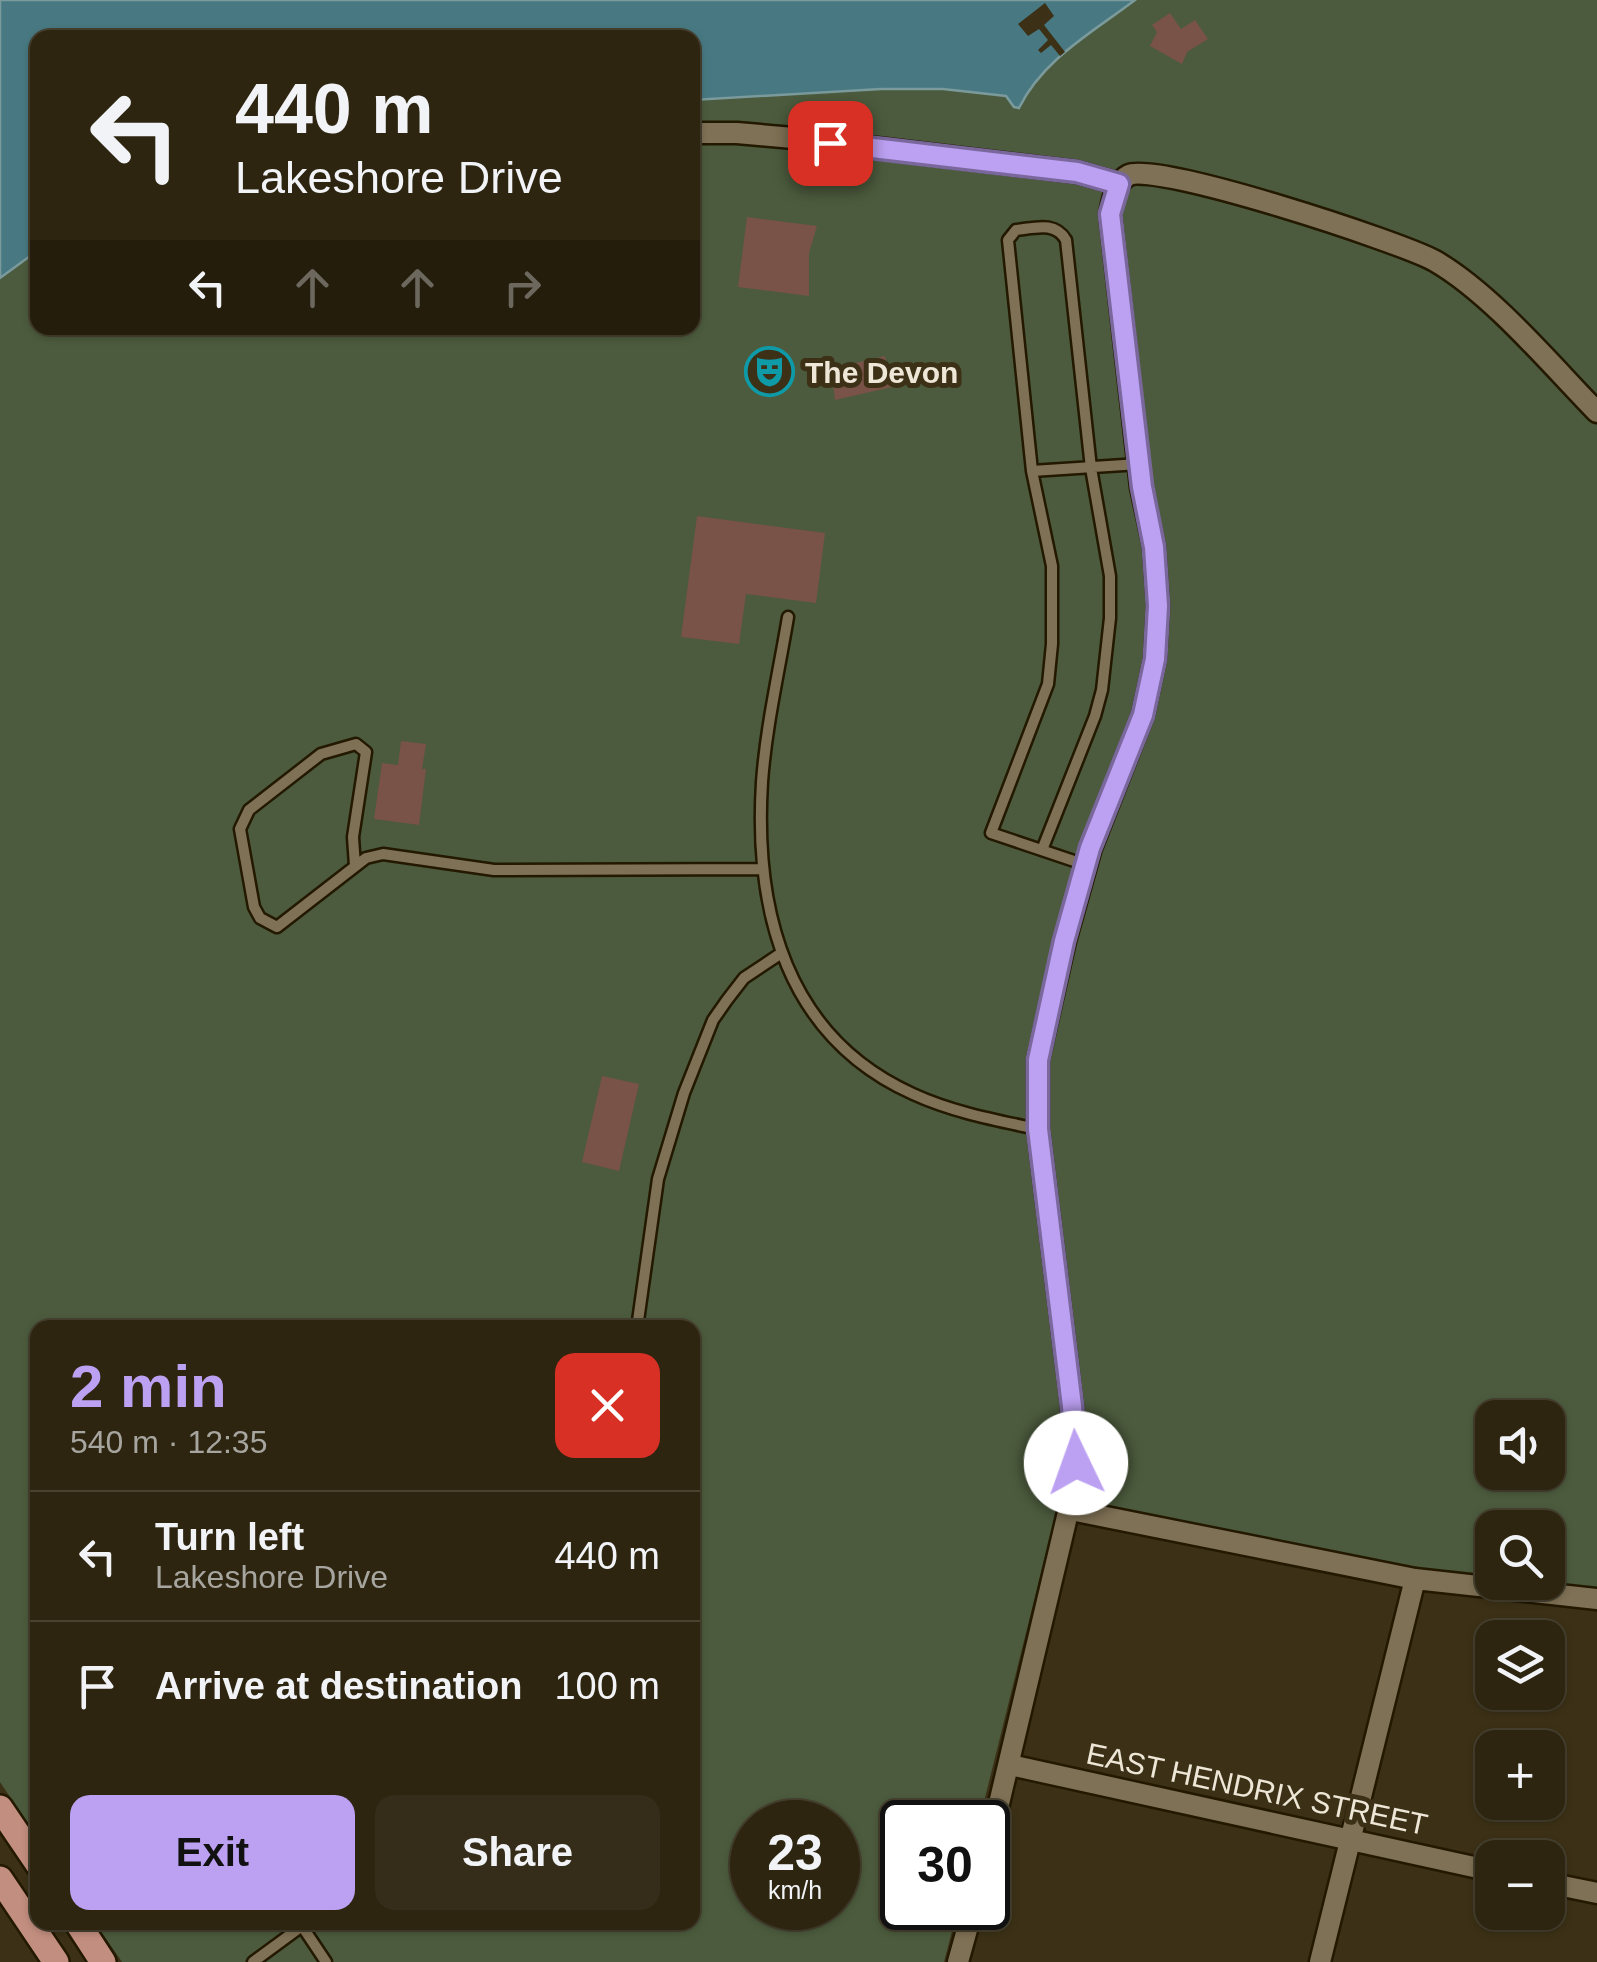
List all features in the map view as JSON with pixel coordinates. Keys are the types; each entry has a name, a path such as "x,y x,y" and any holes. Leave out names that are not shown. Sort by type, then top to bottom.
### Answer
{"main road":[{"path":"0,1808 30,1852"},
{"path":"0,1879 30,1923"},
{"path":"34,1930 56,1962"},
{"path":"82,1930 103,1962"}],"street":[{"path":"700,133 756,134 1030,166 1077,172 1119,184"},
{"path":"1001,1800 1071,1510 1076,1463 1038,1129 1038,1060 1086,864 1143,715 1155,659 1158,606 1154,547 1139,464 1110,214 1119,184 1133,173 1153,172 1193,180 1397,245 1435,261 1501,316 1597,412"},
{"path":"1071,1510 1415,1579 1597,1599"},
{"path":"1320,1962 1415,1579"},
{"name":"EAST HENDRIX STREET","path":"1010,1765 1475,1867"},
{"path":"1565,1886 1597,1893"},
{"path":"958,1962 966,1930"}],"lane":[{"path":"1042,850 1095,716 1107,659 1110,576 1090,468 1066,240 1058,229 1042,227 1016,230 1008,240 1032,470 1052,566 1052,644 1048,684 992,833 1042,850 1086,864"},
{"path":"1032,470 1139,464"},
{"path":"788,617 762,782 762,869 788,974 826,1031 858,1062 912,1094 944,1106 1038,1129"},
{"path":"355,866 353,837 366,752 356,744 321,754 249,810 240,830 254,907 260,918 278,928 366,858 383,854 494,870 762,869"},
{"path":"638,1320 658,1179 684,1094 713,1020 744,978 780,954"},
{"path":"253,1962 297,1930"},
{"path":"305,1930 326,1962"}],"green space":[{"path":"1135,0 1597,0 1597,1589 1565,1586 1565,1510 1475,1510 1475,1575 1420,1569 1059,1500 984,1800 880,1800 880,1930 952,1930 944,1962 122,1962 100,1930 700,1930 700,1320 30,1320 30,1827 0,1782 0,278 30,256 30,335 700,335 700,100 943,89 1006,96 1019,108 1055,61"}],"water":[{"path":"0,0 1135,0 1055,61 1019,108 1006,96 943,89 700,100 700,30 30,30 30,256 0,278"}],"pier":[{"path":"1045,3 1054,16 1044,25 1065,52 1060,56 1051,45 1041,53 1038,50 1048,40 1039,29 1028,36 1018,24"}],"building":[{"path":"1170,13 1181,29 1195,20 1208,39 1187,52 1182,64 1150,46 1157,32 1152,25"},
{"path":"747,217 817,226 809,253 809,296 738,287"},
{"path":"885,356 892,387 835,400 831,369"},
{"path":"697,516 825,533 816,603 746,594 739,644 681,637"},
{"path":"401,741 426,744 419,825 374,819 382,763 398,765"},
{"path":"602,1076 639,1084 619,1171 582,1162"}],"place":[{"name":"The Devon","path":"770,372"}],"route":[{"path":"830,143 1077,172 1119,184 1110,214 1142,487 1154,547 1158,606 1155,659 1143,715 1090,848 1064,941 1038,1060 1038,1129 1076,1463"}]}
